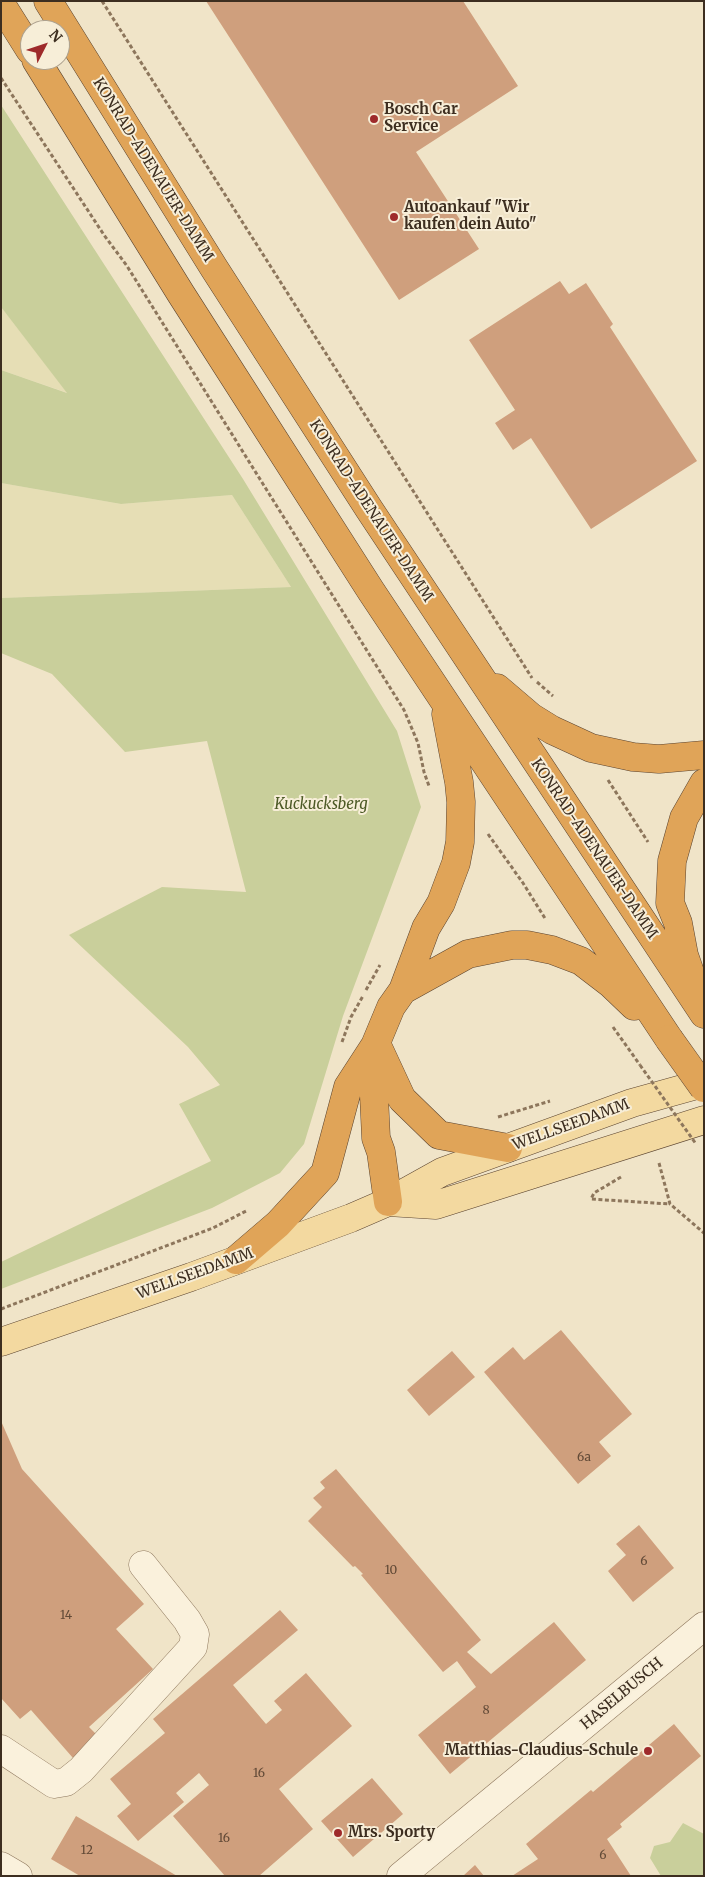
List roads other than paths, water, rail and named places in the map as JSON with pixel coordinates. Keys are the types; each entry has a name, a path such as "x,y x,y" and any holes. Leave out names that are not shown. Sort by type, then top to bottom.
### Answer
{"highway":[{"name":"KONRAD-ADENAUER-DAMM","path":"48,1 225,285 473,668 704,1014"},
{"path":"1,4 20,34"},
{"path":"42,70 181,294 444,702 704,1088"},
{"path":"473,668 532,717 552,730 591,748 633,757 659,759 704,755"},
{"path":"236,1260 278,1224 325,1173 348,1087 376,1043 391,1007 403,990 426,928 450,880 460,842 461,802 444,702"},
{"path":"704,784 684,818 672,861 670,903 678,924 684,955 704,1014"},
{"path":"403,990 468,954 512,945 527,945 552,950 581,960 669,1038"},
{"path":"376,1043 402,1099 439,1135 508,1148"},
{"path":"376,1043 373,1074 376,1138 381,1152 388,1202"}],"main road":[{"name":"WELLSEEDAMM","path":"1,1342 351,1218 388,1202 442,1172 632,1103 704,1083"},
{"name":"WELLSEEDAMM","path":"388,1202 436,1206 700,1132"}],"street":[{"path":"1,1749 54,1784 66,1782 81,1770 193,1647 195,1634 143,1565"},
{"name":"HASELBUSCH","path":"401,1876 704,1626"},
{"path":"1,1866 18,1876"}],"place":[{"name":"Bosch Car Service","path":"374,119"},
{"name":"Autoankauf \"Wir kaufen dein Auto\"","path":"394,217"},
{"name":"Matthias-Claudius-Schule","path":"648,1751"},
{"name":"Mrs. Sporty","path":"338,1833"}],"park label":[{"name":"Kuckucksberg","path":"321,805"}]}
